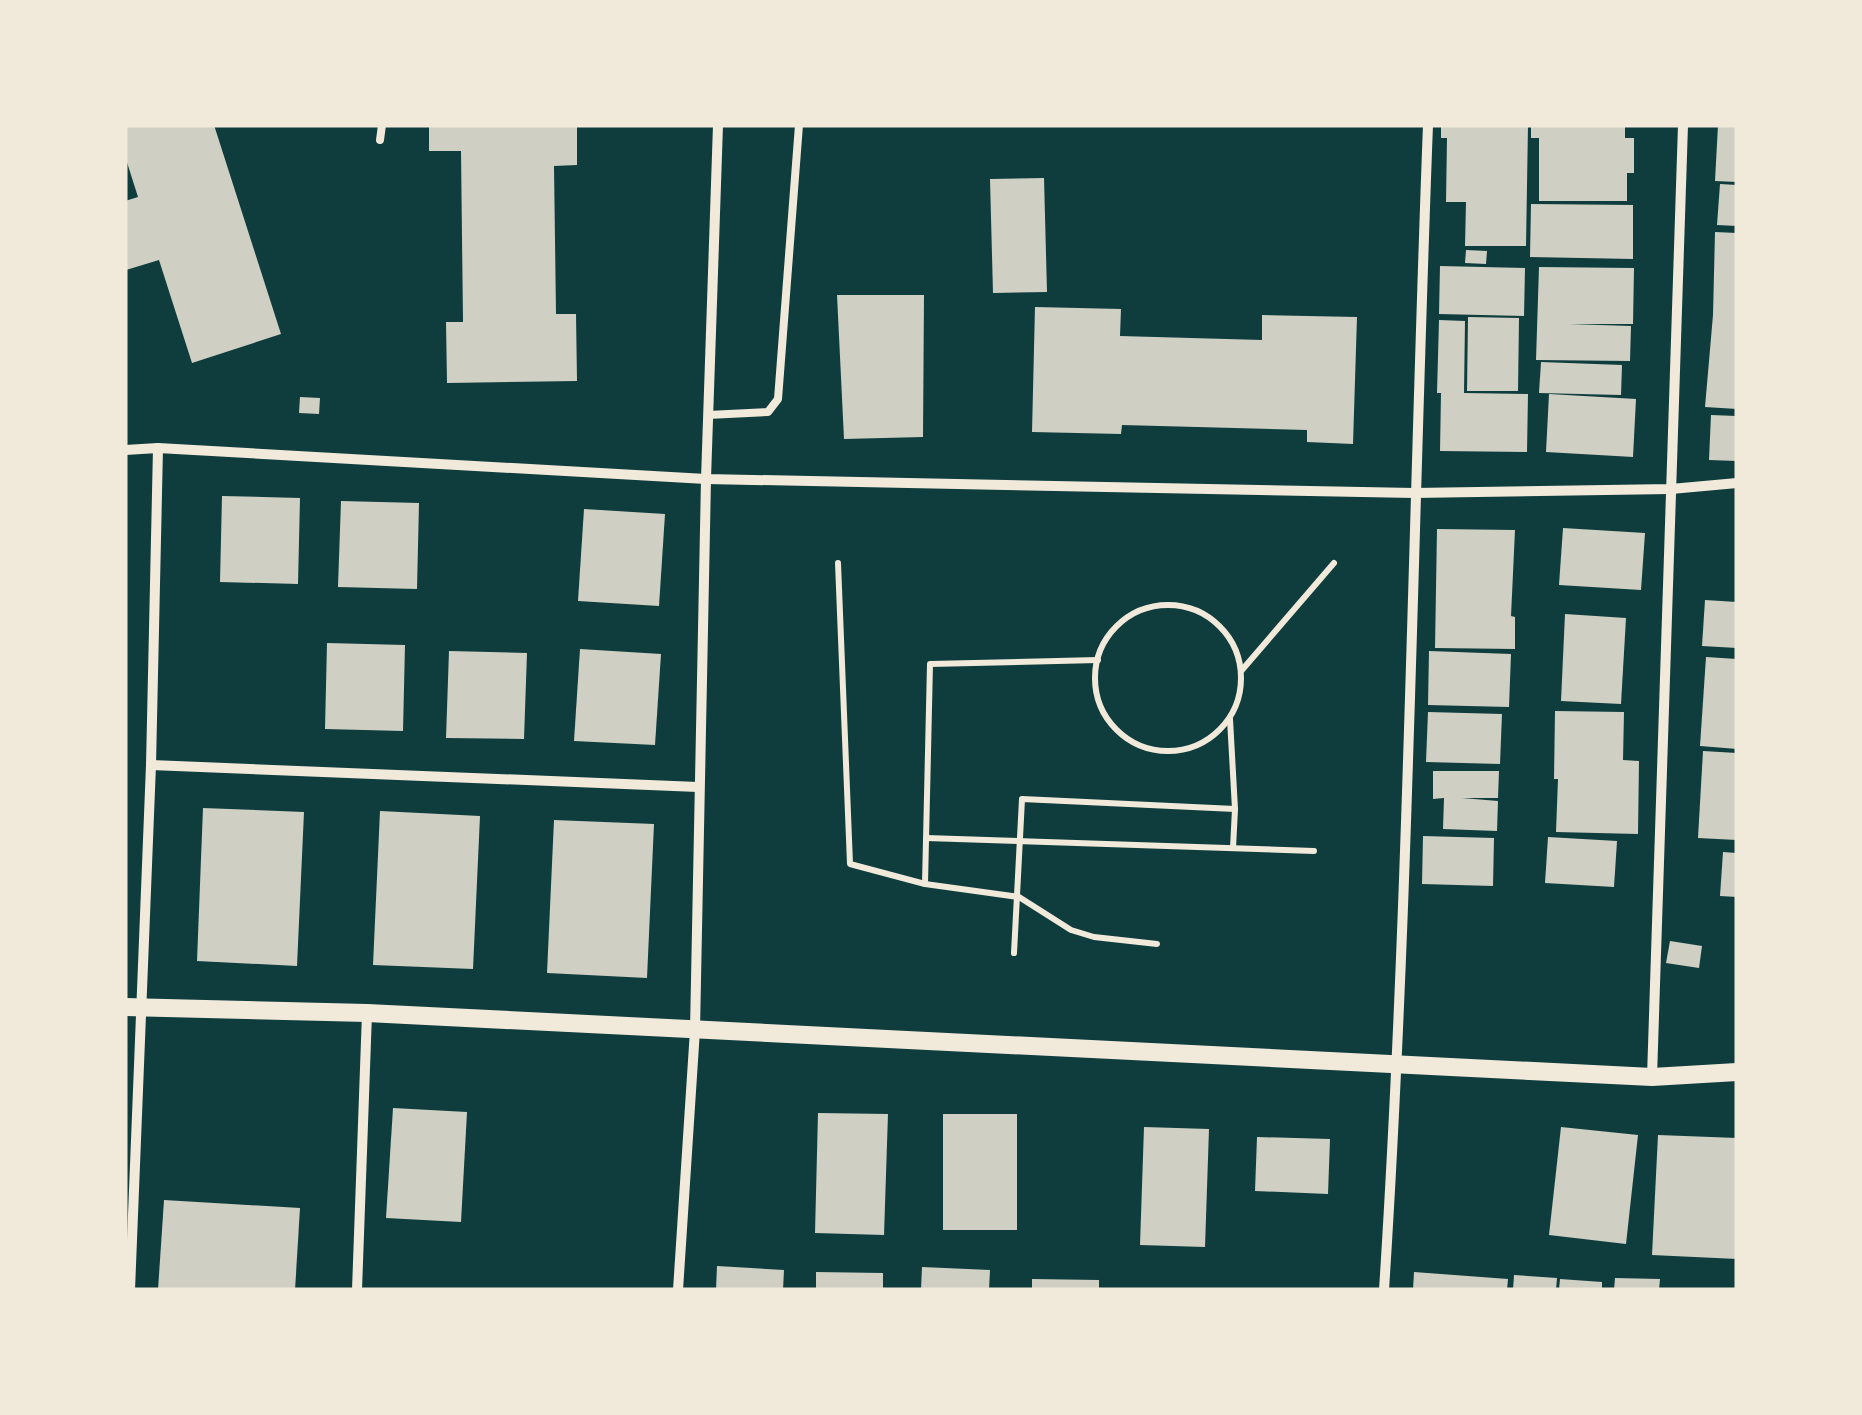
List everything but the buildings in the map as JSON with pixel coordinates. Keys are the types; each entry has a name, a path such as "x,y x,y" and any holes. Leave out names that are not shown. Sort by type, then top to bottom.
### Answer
{"street":[{"path":"678,1290 695,1030 698,787 718,125"},
{"path":"1384,1290 1398,1065 1428,125"},
{"path":"1652,1077 1683,125"},
{"path":"125,450 158,448 706,479 1414,494 1671,489 1737,483"},
{"path":"130,1290 133,1007 151,765 158,448"},
{"path":"151,765 698,787"},
{"path":"133,1007 368,1013 1652,1077 1737,1072"},
{"path":"357,1290 368,1013"}],"lane":[{"path":"380,140 382,125"},
{"path":"708,415 768,412 778,399 799,125"}],"path":[{"path":"838,562 850,864 925,884 1019,897 1072,930 1094,937 1157,944"},
{"path":"1242,671 1334,562"},
{"path":"1155,605 1180,605 1202,613 1222,627 1235,648 1242,671 1240,695 1230,718 1214,736 1192,748 1168,752 1144,748 1123,737 1106,720 1097,697 1094,673 1098,660 1113,629 1132,614 1155,605"},
{"path":"925,884 930,664 1098,660"},
{"path":"1230,718 1233,848"},
{"path":"1014,953 1022,799 1235,809"},
{"path":"926,838 1314,851"}]}
